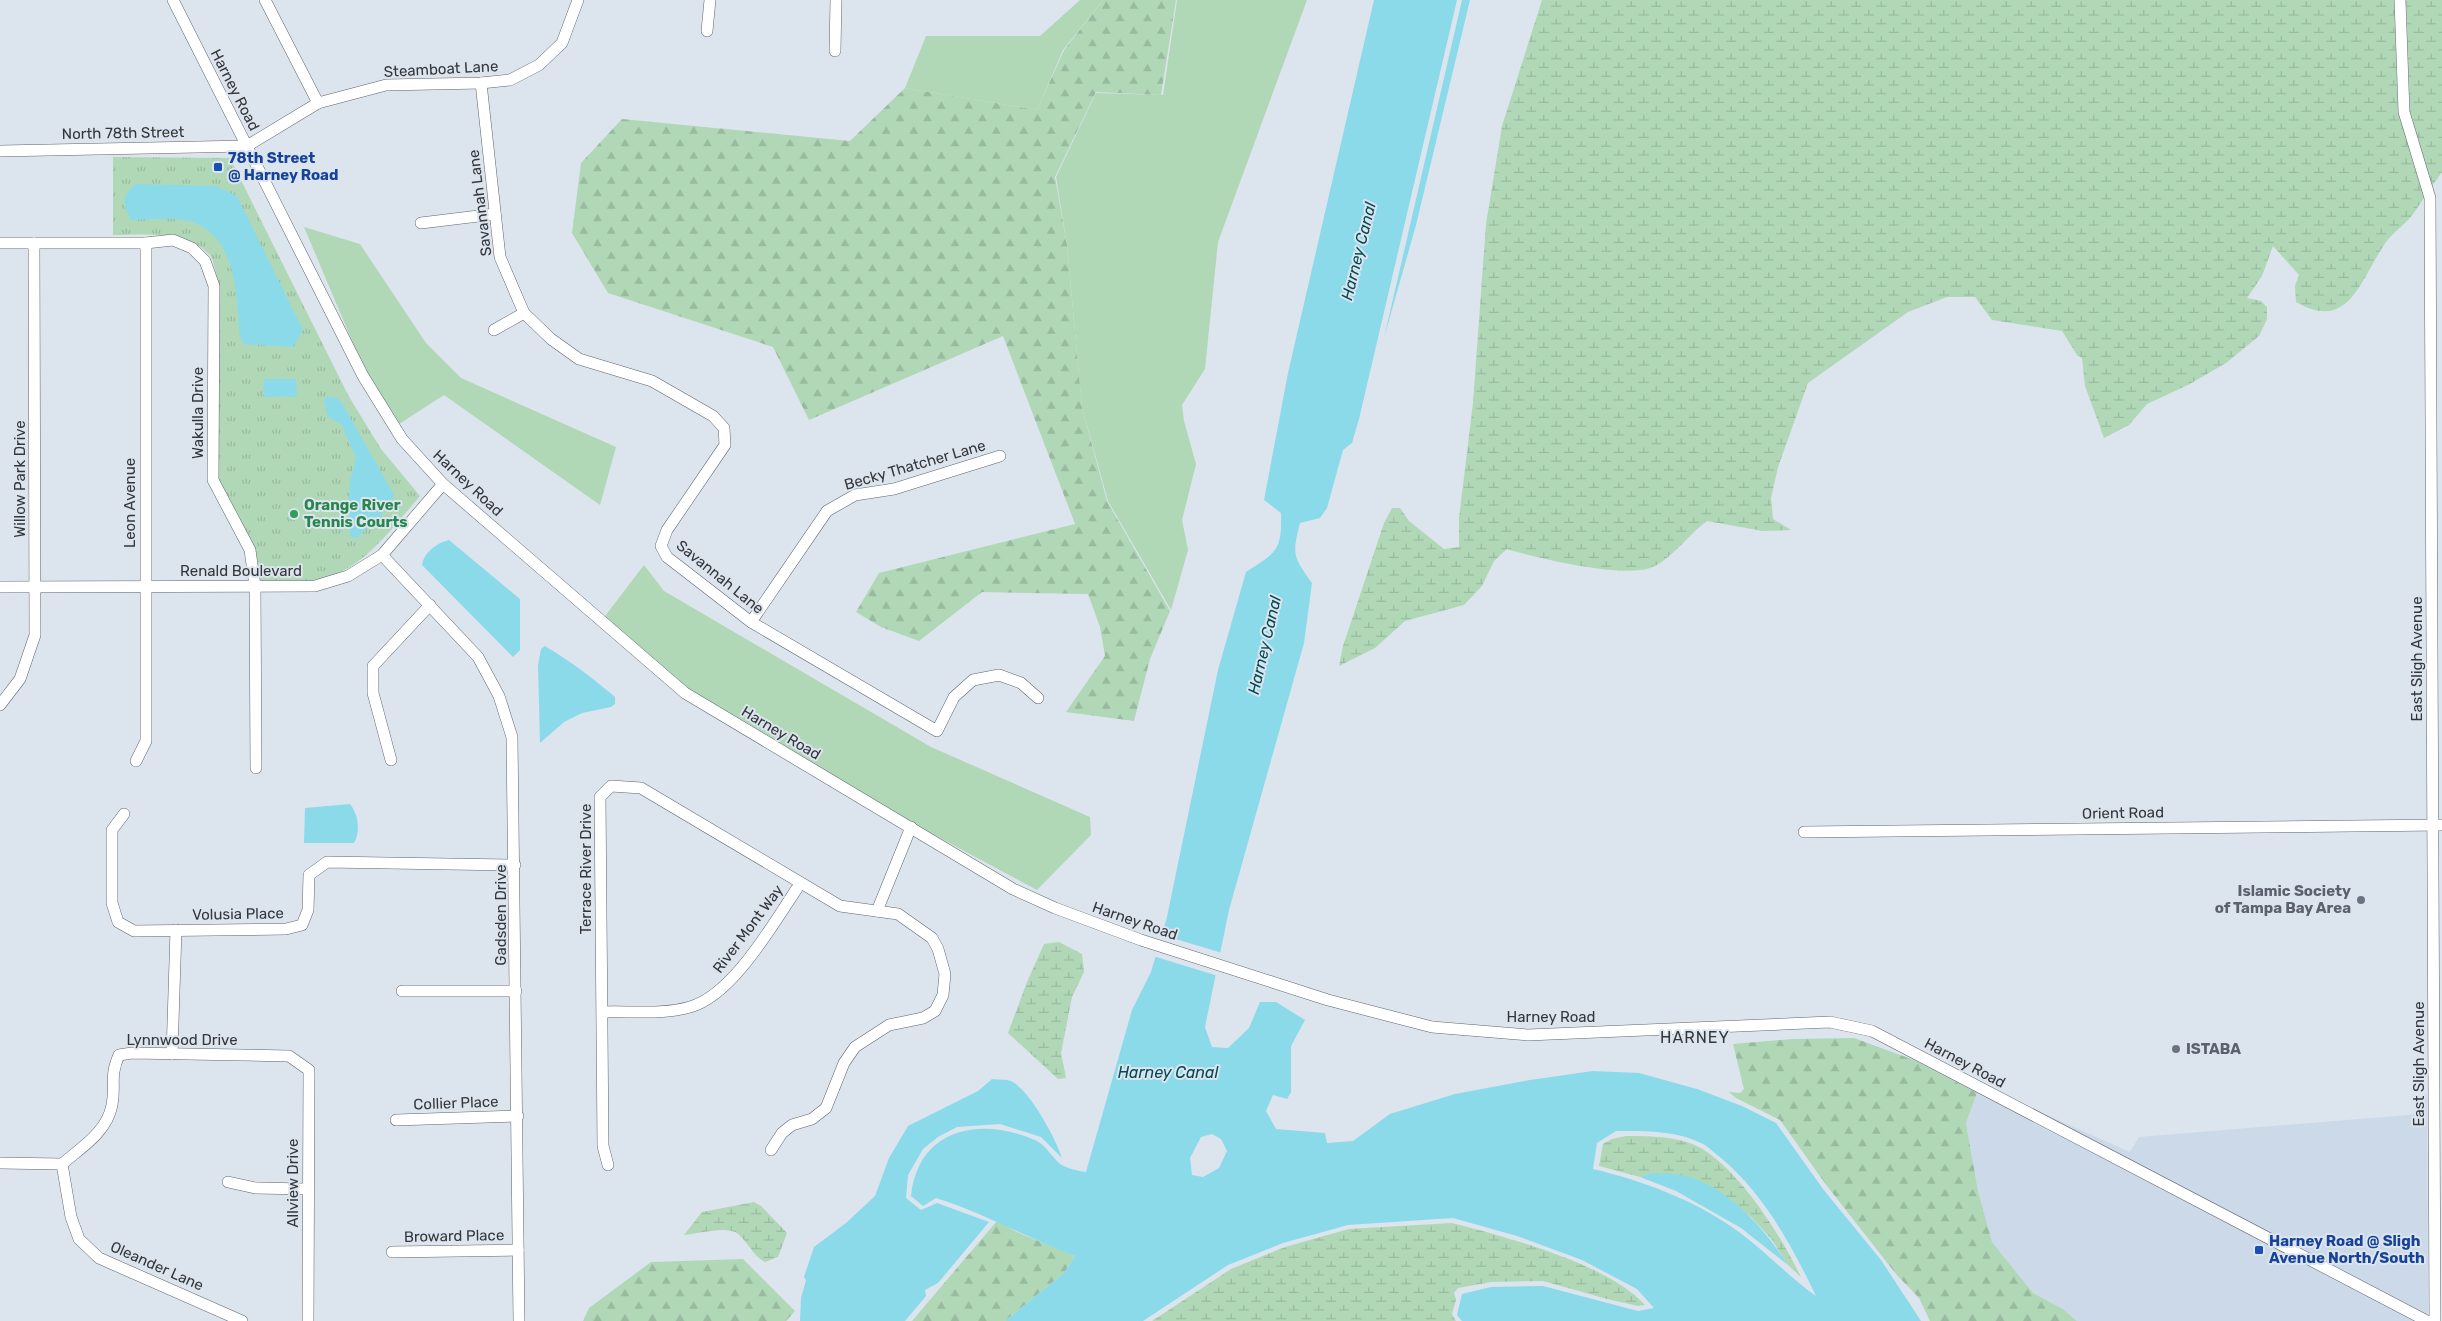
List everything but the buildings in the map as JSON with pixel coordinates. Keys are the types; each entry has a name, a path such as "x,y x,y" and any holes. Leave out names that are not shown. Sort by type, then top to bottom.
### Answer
{"street":[{"name":"Harney Road","path":"173,0 381,408 402,439 443,484 685,693 1013,890 1141,940 1328,1000 1432,1027 1528,1036 1830,1022 1872,1031 2427,1321"},
{"path":"265,0 318,103"},
{"name":"Steamboat Lane","path":"247,146 318,103 386,85 481,83 510,80 539,65 562,43 578,0"},
{"path":"707,31 710,0"},
{"path":"835,51 836,0"},
{"name":"East Sligh Avenue","path":"2400,0 2404,112 2430,198 2436,326 2437,825 2434,1321"},
{"name":"Savannah Lane","path":"481,83 500,257 524,313 550,339 579,358 652,381 713,416 724,428 725,445 667,530 661,546 667,557 751,622 937,731 954,697 973,680 999,675 1021,683 1038,698"},
{"name":"North 78th Street","path":"0,151 247,146"},
{"path":"2430,198 2442,198"},
{"path":"421,223 495,214"},
{"name":"Wakulla Drive","path":"0,243 146,243 173,240 192,248 205,261 214,286 213,480 250,550 255,586 256,768"},
{"name":"Willow Park Drive","path":"0,705 20,679 35,635 34,243"},
{"name":"Leon Avenue","path":"136,761 146,741 146,243"},
{"path":"494,330 524,313"},
{"name":"Becky Thatcher Lane","path":"751,622 826,511 855,495 894,489 1000,456"},
{"name":"Renald Boulevard","path":"0,587 315,586 348,576 382,554 443,484"},
{"name":"Gadsden Drive","path":"382,554 478,657 499,696 512,736 516,865 519,1321"},
{"path":"390,760 373,693 373,666 430,605"},
{"name":"Terrace River Drive","path":"608,1165 603,1146 600,797 611,786 641,788 840,906 898,914 932,938 938,949 944,974 943,994 934,1011 923,1018 889,1025 855,1047 844,1063 826,1108 812,1119 792,1126 782,1133 771,1150"},
{"name":"Volusia Place","path":"124,814 112,830 112,903 118,922 134,930 286,929 302,925 308,910 309,876 327,862 516,865"},
{"name":"Orient Road","path":"1804,832 2437,825"},
{"path":"877,911 911,827"},
{"name":"River Mont Way","path":"602,1012 669,1010 691,1007 718,993 738,972 800,884"},
{"path":"172,1054 176,930"},
{"path":"402,991 516,990"},
{"name":"Lynnwood Drive","path":"62,1164 102,1130 112,1105 112,1071 119,1055 289,1056"},
{"name":"Allview Drive","path":"289,1056 309,1070 307,1188 308,1321"},
{"name":"Collier Place","path":"396,1120 518,1116"},
{"path":"0,1163 62,1164"},
{"name":"Oleander Lane","path":"62,1164 71,1217 79,1239 99,1258 242,1321"},
{"path":"228,1182 255,1188 307,1188"},
{"name":"Broward Place","path":"392,1252 518,1250"}],"shaded area":[{"path":"1977,1093 2415,1321 2077,1321 2063,1309 2033,1293 1992,1242 1978,1191 1966,1123"},
{"path":"2424,1094 2427,1094 2428,1315 2033,1109 2130,1152 2139,1137 2420,1114 2425,1111"}],"green space":[{"path":"1080,0 1103,0 1063,50 1037,110 905,88 926,36 1040,36"},
{"path":"1103,0 1176,0 1161,95 1096,92 1055,177 1067,245 1082,407 1107,501 1170,611 1150,659 1134,721 1066,712 1105,656 1100,627 1088,594 982,592 919,641 881,627 856,612 879,573 1075,524 1003,336 809,420 773,347 608,293 572,233 581,163 622,119 850,141 905,88 1037,110 1064,50"},
{"path":"1177,0 1307,0 1218,242 1205,369 1182,405 1184,421 1196,464 1182,520 1188,550 1171,610 1108,501 1082,407 1067,245 1056,177 1096,93 1163,95"},
{"path":"1542,0 2394,0 2398,112 2424,198 2410,218 2386,242 2352,297 2341,306 2329,311 2314,310 2296,302 2295,286 2299,275 2273,246 2262,276 2247,298 2261,301 2267,307 2267,319 2259,336 2226,363 2188,385 2147,404 2129,425 2104,438 2085,386 2082,358 2077,355 2062,331 1992,320 1975,297 1947,297 1908,312 1808,383 1778,467 1771,498 1773,519 1791,530 1763,531 1707,521 1665,560 1650,568 1637,570 1620,571 1579,566 1507,549 1494,561 1482,586 1464,605 1405,621 1375,648 1339,666 1343,646 1384,523 1392,508 1400,508 1409,521 1444,549 1459,547 1459,518 1473,403 1486,224 1502,126"},
{"path":"2406,0 2442,0 2442,172 2432,186 2410,112"},
{"path":"113,157 230,158 348,395 381,449 420,496 374,548 346,569 330,577 313,581 259,583 217,477 218,285 213,262 210,255 200,247 177,237 151,234 113,235"},
{"path":"304,227 360,244 426,343 461,378 616,447 600,505 444,395 396,426 366,374"},
{"path":"644,565 664,591 931,747 1090,817 1091,835 1037,890 897,815 705,703 602,620"},
{"path":"1059,942 1082,954 1084,972 1072,997 1061,1053 1066,1078 1058,1079 1008,1033 1027,982 1044,944"},
{"path":"1854,1038 1914,1060 1977,1093 1966,1123 1978,1191 1992,1242 2033,1293 2063,1309 2077,1321 1930,1321 1919,1298 1896,1274 1827,1186 1780,1120 1736,1098 1729,1092 1740,1093 1744,1089 1733,1044 1792,1039"},
{"path":"1626,1136 1683,1141 1701,1148 1716,1159 1745,1189 1771,1224 1801,1277 1788,1265 1772,1240 1751,1217 1715,1189 1651,1173 1640,1177 1599,1166 1603,1144 1612,1139"},
{"path":"754,1202 761,1206 787,1233 778,1257 765,1262 733,1231 720,1230 684,1235 702,1212"},
{"path":"997,1221 1019,1233 1075,1256 1064,1273 1005,1321 912,1321"},
{"path":"1452,1223 1527,1244 1582,1265 1629,1290 1645,1305 1638,1306 1607,1299 1543,1281 1491,1282 1458,1288 1454,1293 1456,1300 1452,1314 1456,1321 1152,1321 1231,1269 1285,1247 1349,1229"},
{"path":"743,1259 795,1311 786,1321 583,1321 589,1308 651,1262"}],"water":[{"name":"Harney Canal","path":"1374,0 1457,0 1352,443 1343,450 1327,508 1320,518 1300,523 1297,534 1296,555 1301,567 1312,583 1304,643 1229,910 1205,1027 1212,1047 1228,1048 1249,1028 1260,1002 1276,1002 1305,1020 1291,1046 1291,1092 1287,1099 1273,1095 1266,1111 1276,1129 1325,1133 1327,1143 1353,1141 1390,1114 1455,1094 1593,1071 1639,1073 1697,1089 1742,1106 1776,1123 1823,1189 1881,1260 1921,1321 1462,1321 1457,1315 1462,1294 1491,1287 1543,1286 1638,1311 1654,1308 1637,1289 1582,1260 1517,1236 1453,1218 1348,1225 1283,1243 1228,1265 1143,1321 1005,1321 1064,1273 1075,1256 954,1204 936,1198 923,1206 911,1196 916,1173 926,1155 939,1142 955,1134 973,1129 993,1129 1035,1140 1060,1164 1086,1172 1132,1010 1151,972 1167,917 1218,670 1246,572 1271,555 1279,543 1281,513 1264,500 1288,373","holes":["1616,1131 1649,1131 1682,1136 1703,1144 1721,1158 1764,1204 1787,1240 1816,1296 1739,1232 1706,1211 1651,1186 1593,1169 1597,1143","1212,1134 1221,1139 1227,1151 1219,1168 1203,1177 1192,1175 1190,1158 1201,1137"]},
{"path":"1462,0 1470,0 1416,225 1384,338"},
{"path":"136,184 216,186 237,196 303,330 293,347 244,344 240,337 232,271 227,255 219,242 208,230 186,220 131,220 124,200 127,193"},
{"path":"264,379 296,379 297,396 265,397 263,394"},
{"path":"327,396 337,398 342,403 394,495 391,505 356,539 350,535 348,510 350,481 356,457 341,424 328,417 324,401"},
{"path":"449,540 520,599 520,650 513,657 422,565 428,552 440,543"},
{"path":"545,646 590,676 607,690 615,697 615,704 611,707 582,713 564,722 540,743 538,665 541,649"},
{"path":"350,804 358,823 354,843 304,843 305,808"},
{"path":"992,1079 1011,1081 1026,1094 1048,1128 1062,1158 1041,1137 1000,1124 957,1127 938,1137 923,1149 908,1175 906,1198 921,1210 937,1203 989,1222 938,1283 925,1290 926,1296 905,1321 800,1321 801,1298 806,1280 804,1277 814,1247 846,1223 875,1196 889,1158 908,1126 978,1091"},
{"path":"1651,1173 1686,1176 1717,1190 1757,1224 1788,1265 1741,1228 1676,1191 1640,1177"}],"pier":[{"path":"1159,934 1222,953 1218,976 1153,956"}],"place":[{"name":"78th Street @ Harney Road","path":"218,167"},
{"name":"Orange River Tennis Courts","path":"294,514"},
{"name":"Islamic Society of Tampa Bay Area","path":"2361,900"},
{"name":"ISTABA","path":"2176,1049"},
{"name":"Harney Road @ Sligh Avenue North/South","path":"2259,1250"}],"district":[{"name":"HARNEY","path":"1695,1037"}]}
